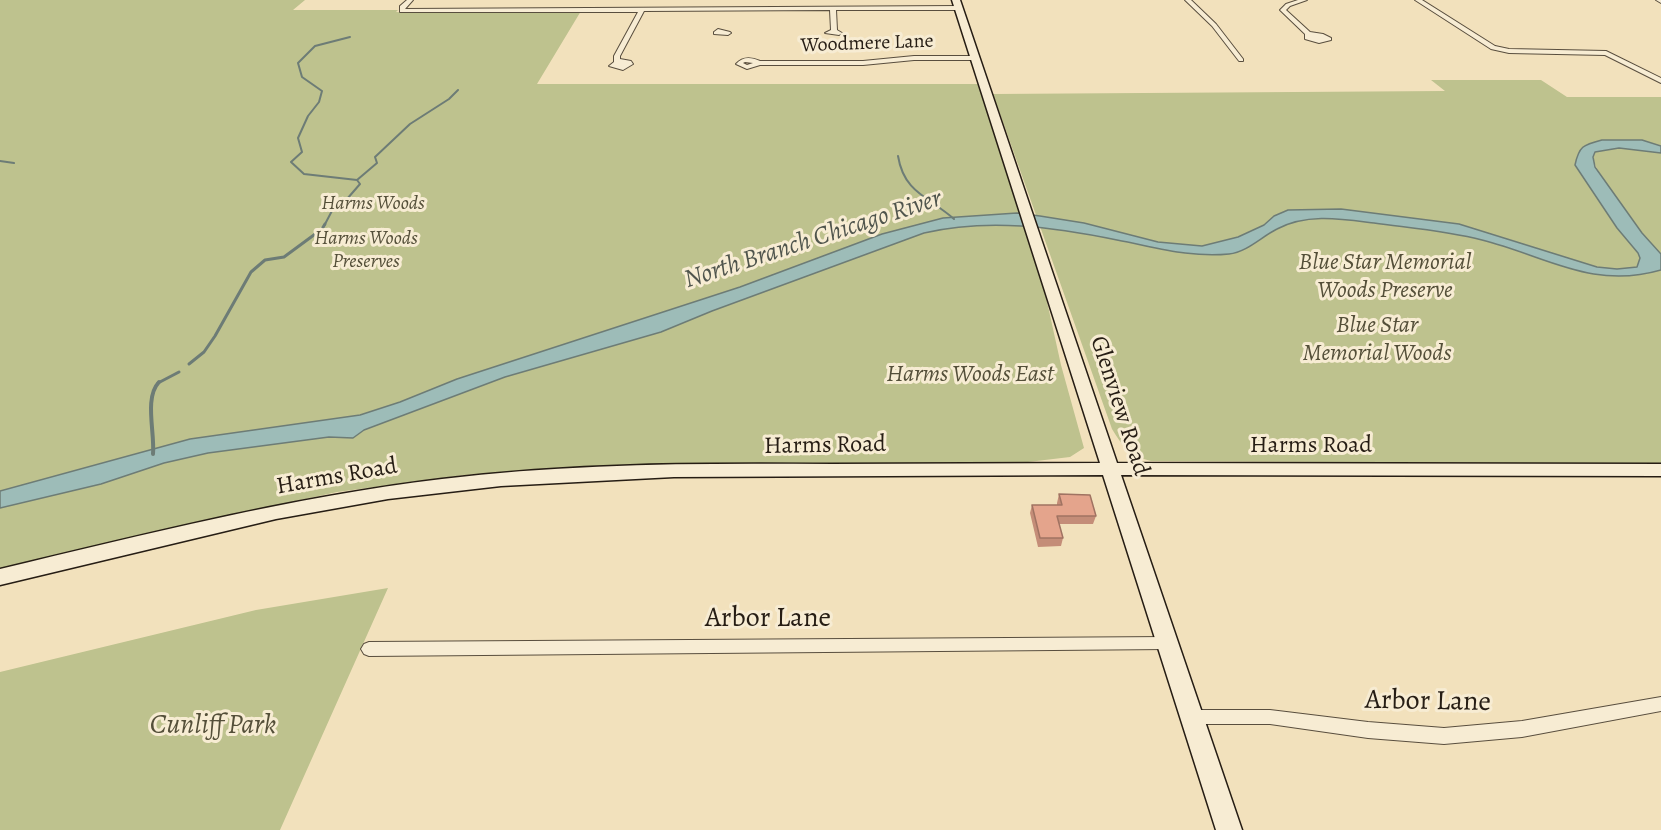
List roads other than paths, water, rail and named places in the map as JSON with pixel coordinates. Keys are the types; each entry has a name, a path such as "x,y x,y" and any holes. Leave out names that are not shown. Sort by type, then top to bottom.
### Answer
{"main road":[{"name":"Glenview Road","path":"958,4 1229,830"},
{"name":"Harms Road","path":"0,577 278,511 447,484 595,474 801,470 1661,471"}],"street":[{"path":"410,0 402,10 833,9 958,4"},
{"path":"777,8 778,0"},
{"path":"1188,0 1214,25 1241,60"},
{"path":"1304,0 1288,5 1283,10 1308,34"},
{"path":"1418,0 1496,49 1606,53 1661,81"},
{"path":"578,10 582,2"},
{"path":"833,9 834,31"},
{"path":"617,62 617,56 642,10"},
{"path":"723,30 728,10"},
{"name":"Woodmere Lane","path":"759,63 870,63 914,58 976,58"},
{"name":"Arbor Lane","path":"369,649 1168,643"},
{"name":"Arbor Lane","path":"1192,717 1270,717 1368,730 1444,736 1522,729 1661,704"}],"water":[{"path":"1602,140 1642,140 1661,146 1661,153 1619,148 1595,152 1593,157 1595,167 1642,233 1661,254 1661,270 1636,275 1591,274 1469,237 1362,221 1325,218 1288,224 1236,253 1215,255 1173,251 1045,228 997,225 948,228 924,233 661,332 505,377 364,430 353,438 329,437 208,453 164,463 101,484 0,508 0,491 190,439 360,415 457,379 740,287 882,234 943,218 1017,213 1084,223 1158,242 1202,246 1238,237 1288,210 1341,209 1459,224 1597,267 1617,269 1637,267 1640,258 1638,253 1617,228 1575,165 1583,147"}],"waterway":[{"path":"350,37 315,46 298,63 302,77 322,91 319,102 308,116 298,138 302,152 291,162 304,174 357,180"},
{"path":"357,180 377,163 375,157 410,124 449,99 458,90"},
{"name":"North Branch Chicago River","path":"898,156 901,168 912,186 954,219"},
{"path":"0,161 14,163"},
{"path":"324,226 334,207 347,199 360,184 357,180"},
{"path":"189,364 204,352 215,336 251,272 265,260 284,257 322,229 325,224"},
{"path":"159,383 179,372"},
{"path":"153,454 151,406 152,397 159,383"}],"park label":[{"name":"Harms Woods","path":"373,204"},
{"name":"Harms Woods Preserves","path":"366,250"},
{"name":"Blue Star Memorial Woods Preserve","path":"1385,277"},
{"name":"Blue Star Memorial Woods","path":"1377,340"},
{"name":"Harms Woods East","path":"970,375"},
{"name":"Cunliff Park","path":"213,726"}]}
